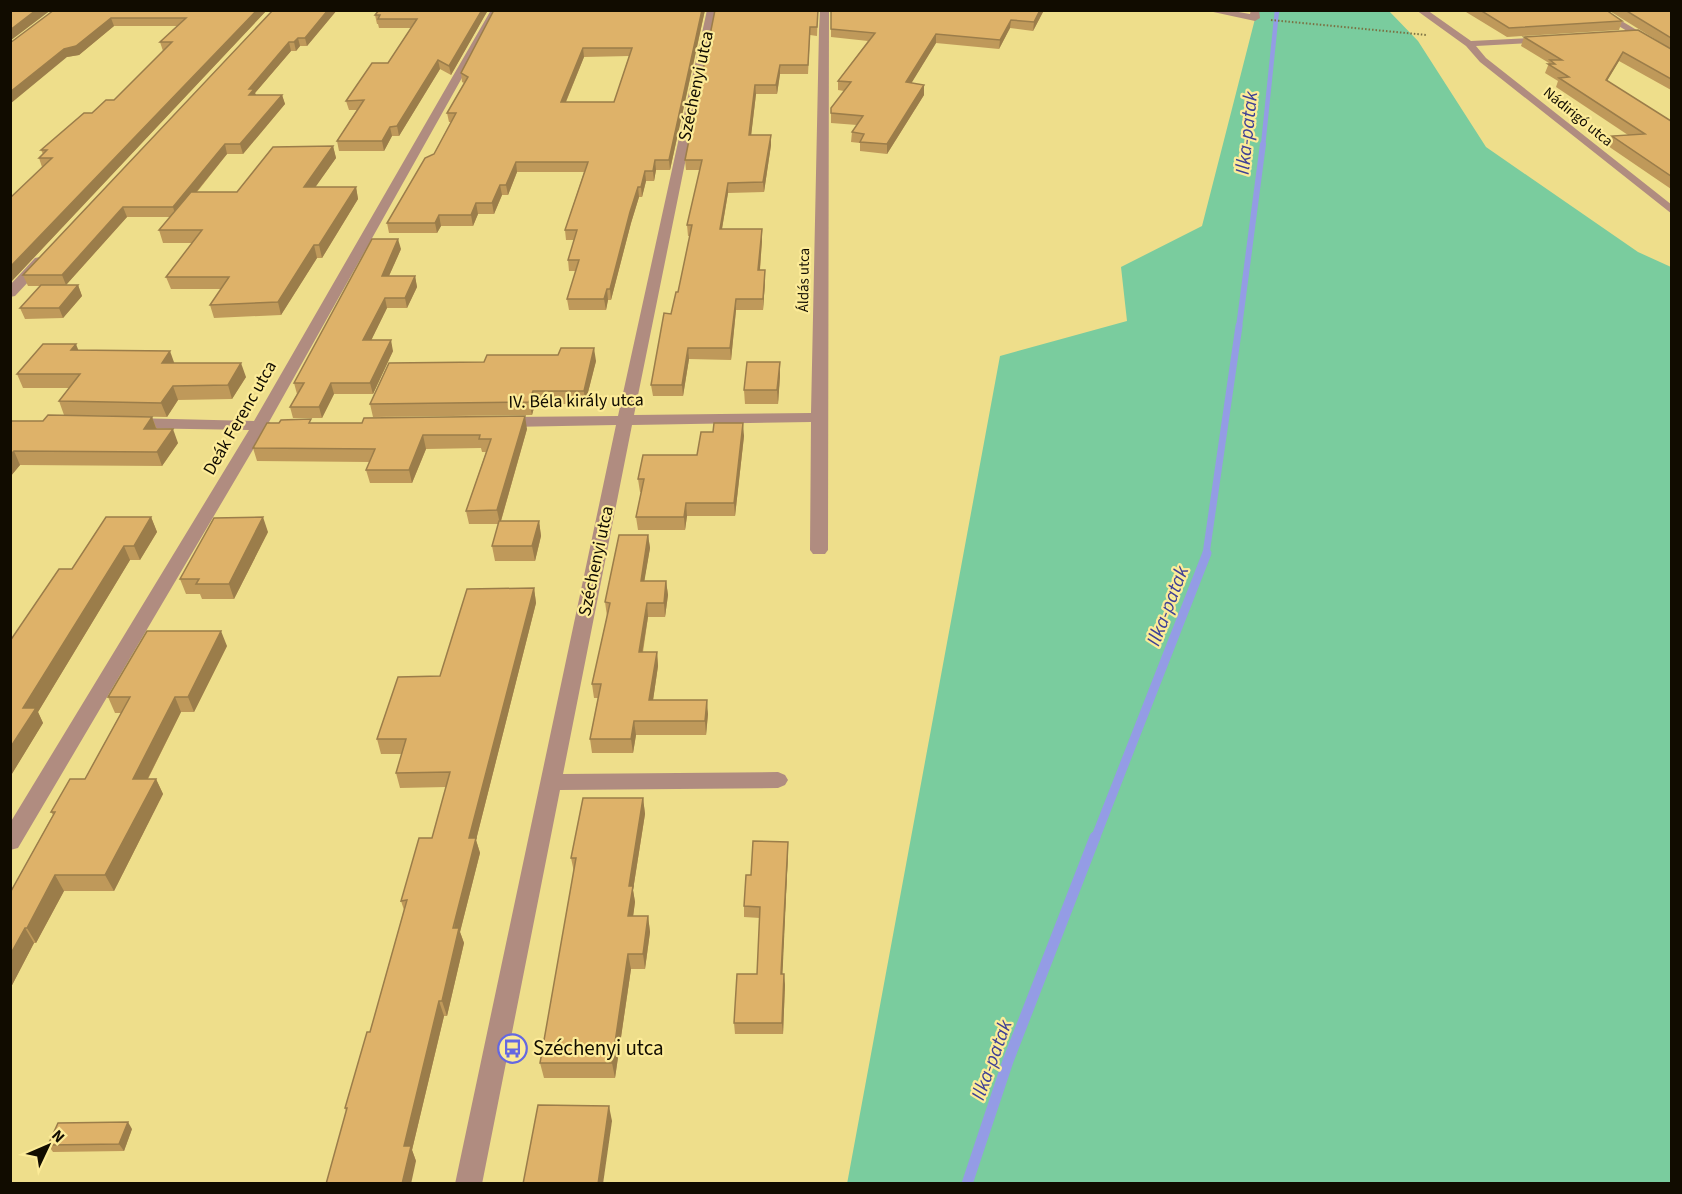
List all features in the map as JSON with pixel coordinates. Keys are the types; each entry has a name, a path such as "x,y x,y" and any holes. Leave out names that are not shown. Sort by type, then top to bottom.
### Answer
{"street":[{"name":"Deák Ferenc utca","path":"10,842 259,426 496,10"},
{"name":"Széchenyi utca","path":"468,1184 712,10"},
{"name":"Áldás utca","path":"819,550 818,417 823,152 822,60 825,10"},
{"path":"1208,10 1255,14"},
{"name":"Nádirigó utca","path":"1420,10 1469,44 1483,60 1671,210"},
{"path":"1596,10 1671,55"},
{"path":"1612,35 1636,34"},
{"path":"1469,44 1564,38"},
{"path":"10,292 51,250"},
{"name":"IV. Béla király utca","path":"483,422 818,417"},
{"path":"117,423 282,425"},
{"path":"550,782 778,780"}],"path":[{"path":"1255,14 1299,24 1426,35"}],"green space":[{"path":"1257,11 1389,11 1418,41 1486,147 1638,252 1671,267 1671,1183 847,1184 1000,356 1127,321 1121,267 1202,226"}],"building":[{"path":"10,10 36,10 10,30"},
{"path":"54,10 257,10 10,267 10,198 52,158 39,158 47,150 41,150 84,113 92,113 106,100 114,100 172,42 160,42 186,18 111,18 76,46 64,49 10,92 10,43"},
{"path":"273,10 328,10 305,38 289,42 249,89 254,89 249,95 282,95 240,144 225,144 173,207 123,207 62,275 23,275"},
{"path":"379,10 482,10 449,66 438,60 397,126 390,127 382,141 337,141 364,100 346,101 372,63 388,63 417,19 378,19 380,15 375,15"},
{"path":"494,10 702,10 669,160 655,160 653,171 645,171 630,212 610,289 607,289 604,299 567,299 579,260 568,260 577,230 565,230 588,162 516,162 506,185 500,185 492,203 476,203 471,215 439,215 435,223 387,223 425,158 434,154 456,113 447,113 468,77 461,73","holes":["583,48 632,48 614,102 561,102"]},
{"path":"715,10 818,10 817,27 810,27 808,65 780,65 776,85 755,85 749,135 771,135 763,182 728,183 720,229 762,229 758,270 765,270 763,299 736,299 730,348 688,348 682,385 651,385 664,313 671,314 676,292 678,292 692,225 687,225 702,160 685,160"},
{"path":"831,10 1040,10 1034,22 1011,20 1000,40 936,34 906,82 924,85 887,144 860,142 864,134 852,132 863,116 831,113 831,108 851,82 838,81 875,33 831,29"},
{"path":"1480,10 1606,10 1622,21 1509,28"},
{"path":"1625,10 1671,10 1671,38"},
{"path":"1638,30 1671,49 1671,79 1623,52 1606,80 1671,121 1671,176 1612,136 1645,134 1559,78 1569,77 1548,64 1555,64 1550,60 1562,60 1524,37"},
{"path":"333,146 304,187 356,187 319,245 314,245 278,302 210,305 229,277 166,277 202,230 159,230 191,192 237,192 273,147"},
{"path":"372,239 398,239 382,276 415,276 405,298 385,298 363,340 391,340 370,383 331,383 319,407 290,407 304,383 294,383"},
{"path":"41,285 78,285 59,308 20,308"},
{"path":"43,344 76,344 71,350 170,351 162,363 241,363 228,385 173,386 161,403 59,401 80,374 17,374"},
{"path":"561,348 594,348 584,391 533,391 529,402 370,404 389,363 484,362 487,355 558,355"},
{"path":"747,362 780,362 777,390 744,390"},
{"path":"48,415 152,417 144,429 173,429 157,452 14,451 10,455 10,421 43,421"},
{"path":"525,416 497,510 466,511 491,439 479,439 480,435 423,435 409,470 366,470 375,449 253,448 267,423 279,423 281,420 311,419 309,423 362,423 364,418"},
{"path":"714,423 743,423 734,503 686,503 684,517 636,517 644,479 638,479 643,455 697,455 701,432 713,432"},
{"path":"106,517 151,517 134,546 124,546 23,708 36,708 10,748 10,641 59,569 72,569"},
{"path":"263,517 229,584 196,584 199,579 180,579 214,518"},
{"path":"499,521 539,521 532,546 492,546"},
{"path":"619,535 648,535 641,581 666,581 664,603 647,603 639,652 657,652 649,700 707,700 705,721 634,721 631,739 590,739 601,684 592,684 610,603 605,602"},
{"path":"534,588 469,838 476,838 453,928 459,928 404,1146 411,1146 402,1184 326,1184 347,1108 345,1108 367,1032 370,1032 407,900 401,901 419,838 432,838 450,772 396,773 406,739 377,739 398,677 440,676 467,589"},
{"path":"147,631 221,631 188,697 175,697 133,779 156,779 105,875 55,875 10,955 10,893 55,812 51,812 70,779 85,779 130,697 108,697"},
{"path":"583,798 643,798 629,886 633,886 628,916 648,916 643,954 628,954 612,1063 540,1063 576,858 571,858"},
{"path":"753,841 788,842 781,974 784,974 782,1023 734,1023 737,974 757,974 760,907 744,906 746,875 751,875"},
{"path":"538,1105 609,1106 598,1184 523,1184"},
{"path":"128,1122 119,1144 48,1145 58,1123"}],"waterway":[{"name":"Ilka-patak","path":"1263,146 1277,10"},
{"name":"Ilka-patak","path":"1239,327 1263,144"},
{"name":"Ilka-patak","path":"1206,554 1239,326"},
{"name":"Ilka-patak","path":"1095,839 1207,553"},
{"name":"Ilka-patak","path":"967,1184 1008,1061 1095,837"}],"place":[{"name":"Széchenyi utca","path":"512,1048"}]}
